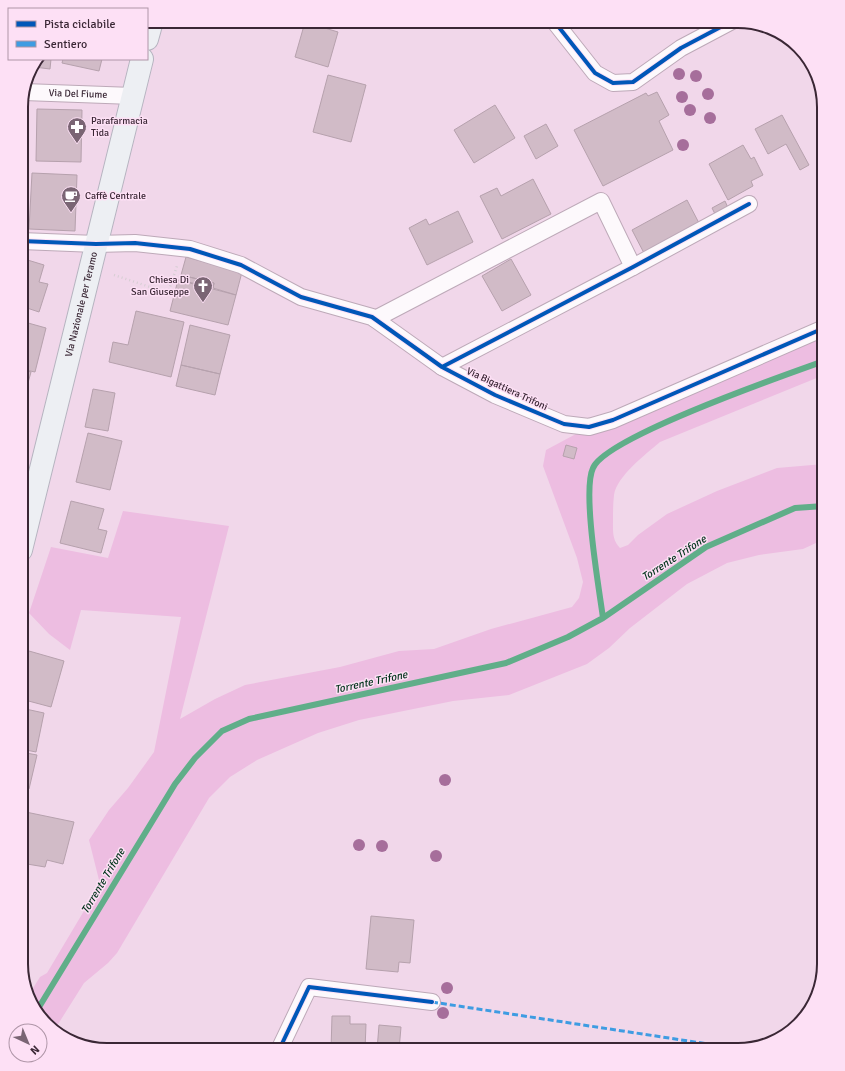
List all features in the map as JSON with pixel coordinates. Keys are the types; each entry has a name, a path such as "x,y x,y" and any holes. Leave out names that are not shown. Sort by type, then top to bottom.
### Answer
{"main road":[{"name":"Via Nazionale per Teramo","path":"28,521 142,60"}],"street":[{"path":"560,28 595,73 613,83 633,82 681,48 719,28"},
{"name":"Via Del Fiume","path":"30,92 133,96"},
{"path":"375,319 601,201 633,267"},
{"path":"442,367 633,267 749,204"},
{"name":"Via Bigattiera Trifoni","path":"28,241 96,244 135,243 190,249 241,265 301,297 375,319 442,367 495,394 564,424 589,427 613,420 817,331"},
{"path":"283,1043 309,987 432,1002"}],"path":[{"path":"114,275 168,293 178,265"}],"shaded area":[{"path":"817,331 817,378 660,442 632,466 616,488 613,508 613,528 617,545 620,548 628,545 638,535 667,514 717,491 777,468 817,465 817,542 803,549 759,555 727,563 687,584 630,628 609,648 587,664 509,695 453,701 359,720 318,733 257,760 230,777 209,798 117,953 108,963 84,983 57,1025 55,1023 41,1008 32,989 40,977 47,973 100,884 89,840 109,810 128,788 154,752 181,617 81,610 70,650 49,634 29,613 51,547 108,558 123,511 229,526 180,719 215,699 245,685 340,667 399,651 434,649 491,629 572,607 579,598 583,582 577,558 543,466 546,450 589,427"}],"building":[{"path":"303,28 325,28 338,32 328,67 295,57"},
{"path":"43,60 51,60 50,69 39,68"},
{"path":"63,60 102,60 99,71 62,63"},
{"path":"328,75 366,85 351,142 313,132"},
{"path":"657,92 669,115 659,121 673,150 603,186 574,130 646,93 648,96"},
{"path":"495,105 515,138 474,163 454,130"},
{"path":"37,109 82,110 81,162 36,161"},
{"path":"782,115 809,165 800,170 786,144 768,154 755,129"},
{"path":"546,124 558,146 536,159 524,136"},
{"path":"743,145 751,159 754,157 763,175 751,181 753,186 728,200 709,164"},
{"path":"32,173 77,175 75,231 29,229"},
{"path":"533,179 551,214 502,239 480,196 497,188 501,196"},
{"path":"687,200 700,225 645,255 632,230"},
{"path":"725,201 729,210 716,216 712,208"},
{"path":"458,211 473,242 427,265 409,228 426,219 429,225"},
{"path":"186,257 242,272 236,295 213,288 214,283 181,275"},
{"path":"511,259 531,295 502,311 482,276"},
{"path":"28,260 44,265 39,282 48,284 39,312 28,308"},
{"path":"181,275 214,283 213,288 180,280"},
{"name":"Chiesa Di San Giuseppe","path":"178,280 236,295 228,325 170,311"},
{"path":"136,311 184,322 171,377 109,362 113,342 128,345"},
{"path":"28,323 46,328 35,372 28,370"},
{"path":"190,325 230,335 220,374 181,365"},
{"path":"181,365 220,374 215,395 176,386"},
{"path":"28,371 31,372 28,383"},
{"path":"93,389 115,393 108,431 85,427"},
{"path":"88,433 122,441 110,490 76,482"},
{"path":"566,445 577,448 574,459 563,456"},
{"path":"71,501 104,509 98,529 107,531 101,553 60,543"},
{"path":"29,651 64,661 51,707 28,701"},
{"path":"28,710 44,713 36,752 28,750"},
{"path":"28,753 37,755 28,789"},
{"path":"28,812 74,822 63,864 47,860 45,867 28,864"},
{"path":"371,916 414,920 410,963 399,962 398,972 366,969"},
{"path":"332,1016 350,1016 350,1024 366,1024 365,1043 331,1043"},
{"path":"379,1025 401,1027 400,1043 378,1043"}],"waterway":[{"path":"603,618 590,518 590,480 593,468 605,455 629,440 662,424 737,393 817,363"},
{"name":"Torrente Trifone","path":"40,1006 175,784 195,758 222,731 249,719 506,663 568,637 603,618 706,547 795,508 817,506"}],"marked path":[{"path":"432,1002 702,1043"}],"cycle path":[{"path":"560,28 595,73 613,83 633,82 681,48 719,28"},
{"path":"442,367 633,267 749,204"},
{"path":"28,241 96,244 135,243 190,249 241,265 301,297 372,317 442,367 495,395 564,424 589,427 613,420 817,331"},
{"path":"282,1043 309,987 432,1002"}],"place":[{"name":"Parafarmacia Tida","path":"77,144"},
{"name":"Caffè Centrale","path":"71,213"},
{"name":"Chiesa Di San Giuseppe","path":"203,303"}]}
